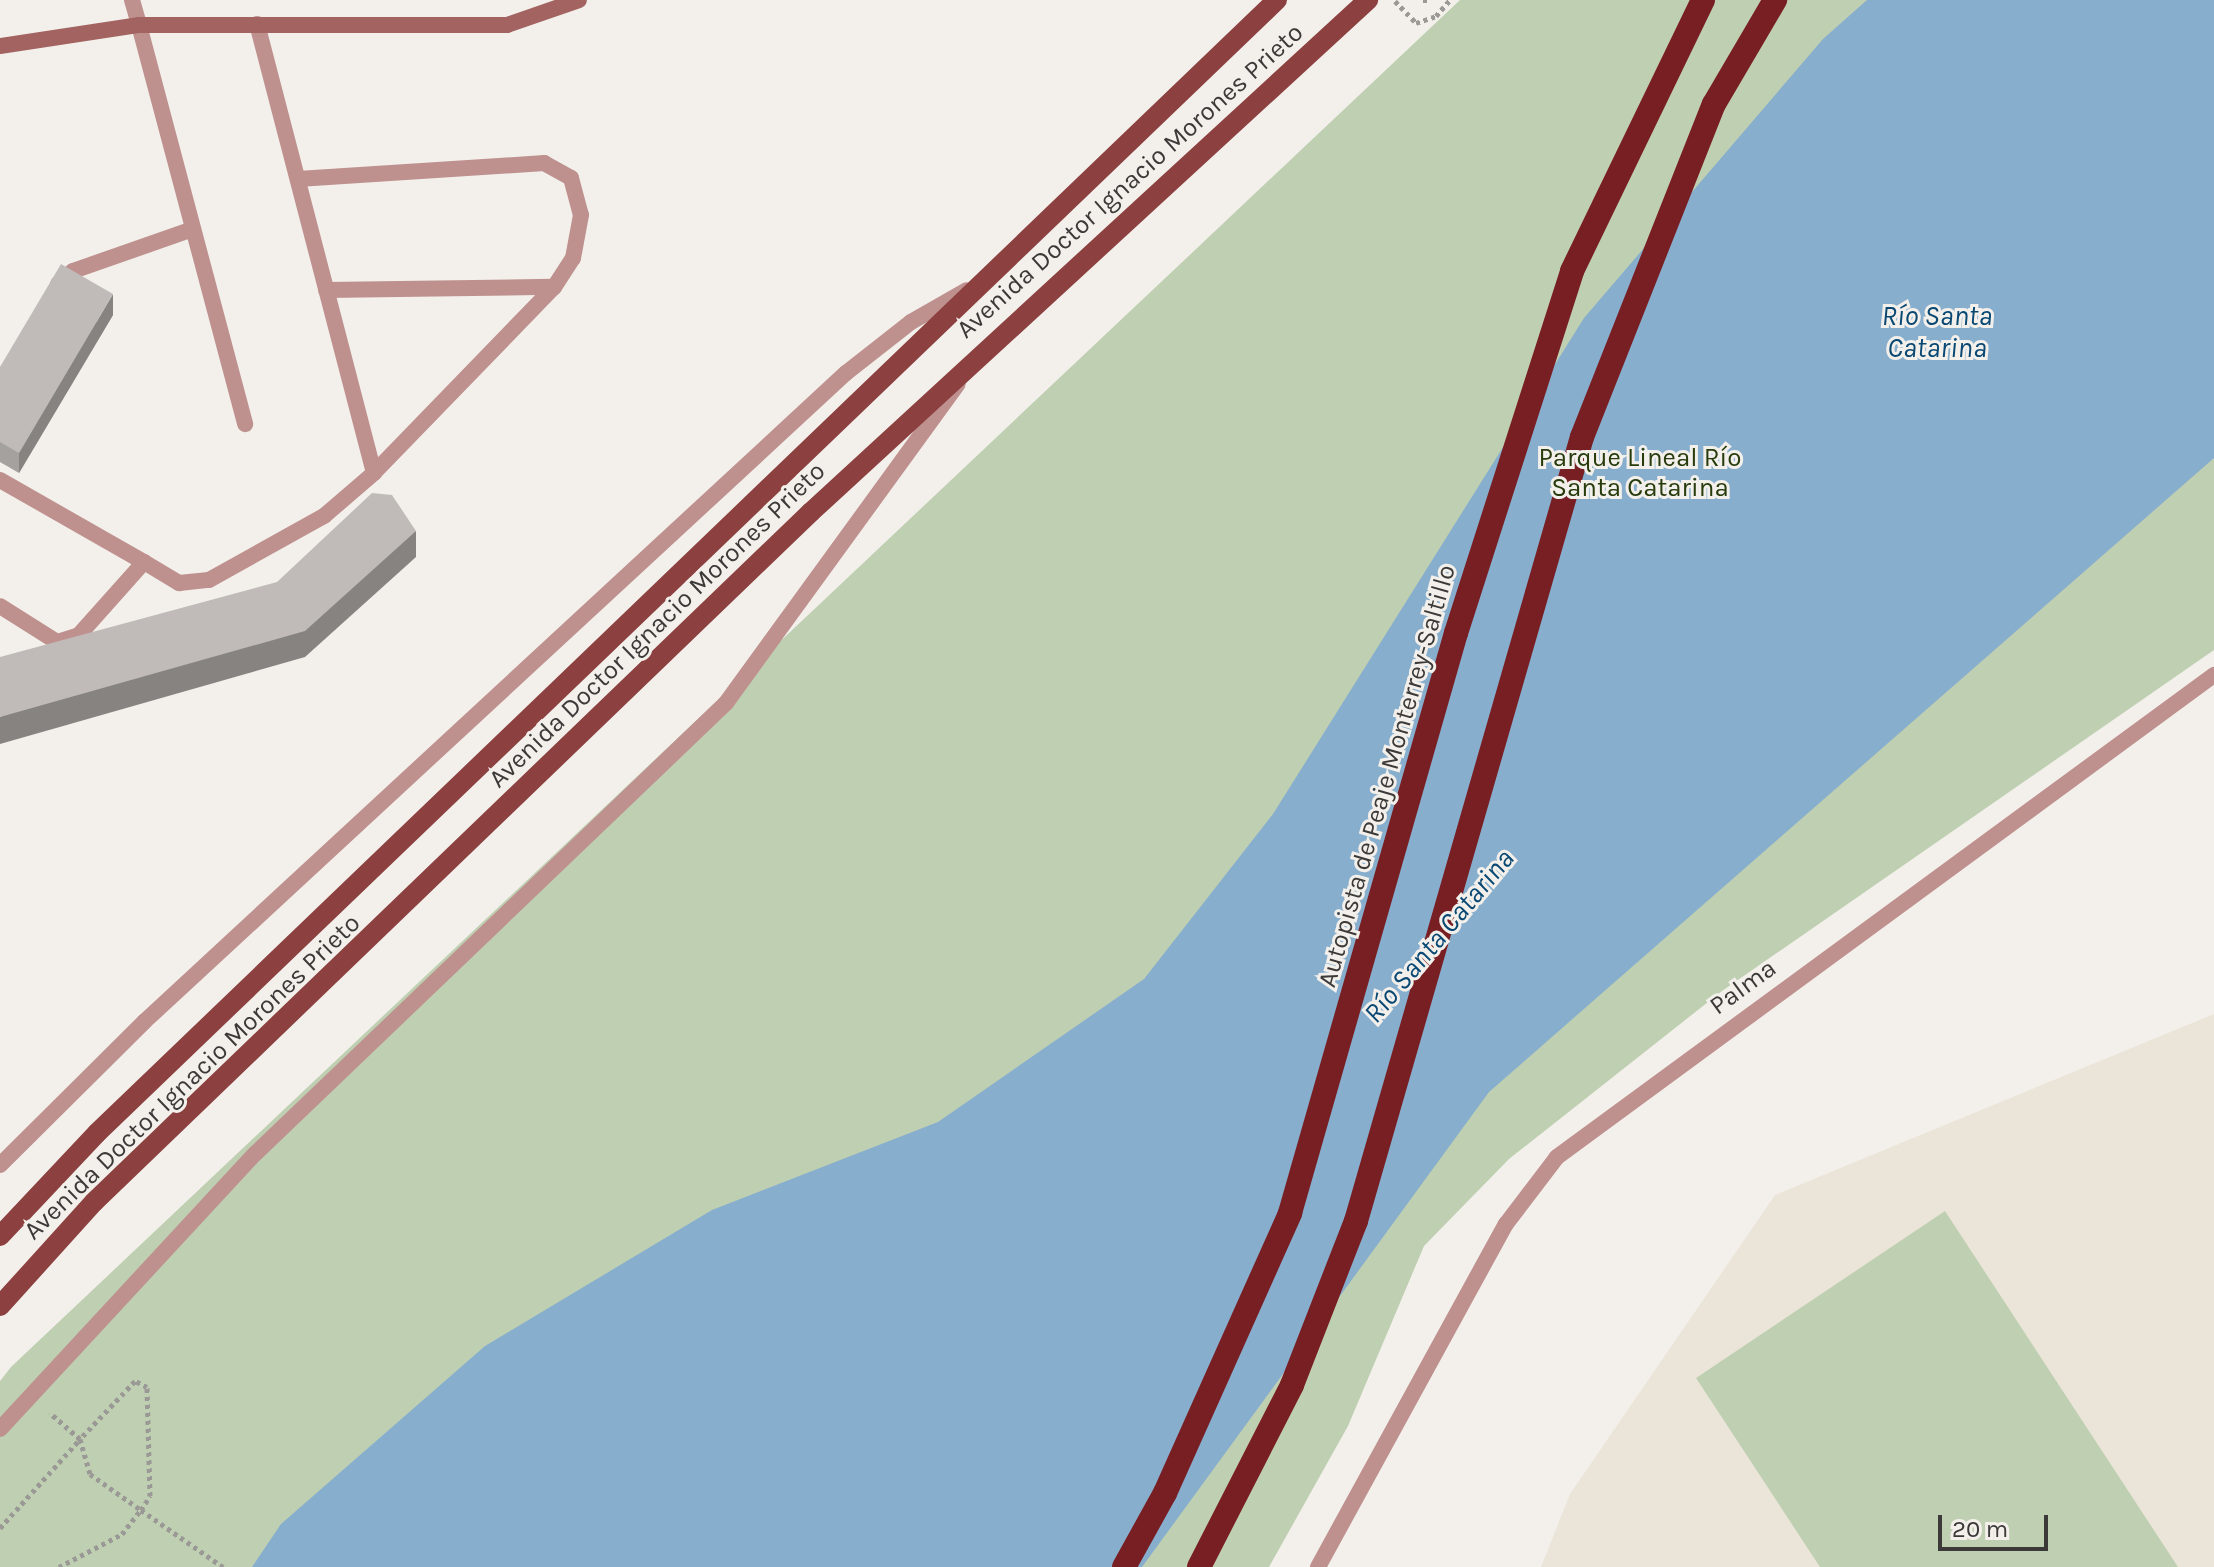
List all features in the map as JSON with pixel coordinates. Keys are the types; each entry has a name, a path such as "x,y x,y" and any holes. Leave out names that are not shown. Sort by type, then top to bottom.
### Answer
{"highway":[{"name":"Autopista de Peaje Monterrey-Saltillo","path":"1124,1567 1165,1493 1290,1213 1456,633 1572,271 1703,0"},
{"path":"1199,1567 1292,1385 1356,1221 1582,437 1714,104 1775,0"}],"main road":[{"path":"0,46 139,25 467,28 507,25 579,0"},
{"name":"Avenida Doctor Ignacio Morones Prieto","path":"0,1236 97,1133 1277,0"},
{"name":"Avenida Doctor Ignacio Morones Prieto","path":"0,1306 94,1202 811,512 982,350 1368,0"}],"street":[{"path":"132,0 245,424"},
{"path":"257,24 374,473"},
{"path":"0,480 179,583 209,580 324,516 374,473 554,287 573,258 581,215 571,178 544,163 298,179"},
{"path":"48,293 73,271 193,229"},
{"name":"Avenida Doctor Ignacio Morones Prieto","path":"0,1165 145,1021 846,373 911,322 983,281"},
{"path":"326,290 554,287"},
{"path":"0,1429 256,1153 726,703 982,350"},
{"path":"0,606 57,642 79,635 144,562"},
{"name":"Palma","path":"1318,1567 1530,1185 1587,1129 2214,675"},
{"path":"0,1420 26,1399"}],"path":[{"path":"1394,0 1416,23 1436,16 1450,0"},
{"path":"0,1528 135,1381 147,1387 150,1496 122,1534 59,1567"},
{"path":"26,1399 80,1439 90,1474 223,1567"}],"shaded area":[{"path":"2214,1014 2214,1567 1541,1567 1570,1494 1775,1195"}],"green space":[{"name":"Parque Lineal Río Santa Catarina","path":"1460,0 2214,0 2214,650 1722,991 1509,1159 1424,1246 1348,1426 1269,1567 0,1567 0,1381 11,1367"},
{"path":"1945,1211 2178,1567 1820,1567 1696,1378"}],"water":[{"name":"Río Santa Catarina","path":"1867,0 2214,0 2214,458 1489,1092 1142,1567 252,1567 281,1524 485,1346 712,1210 938,1122 1144,979 1273,814 1584,318 1823,39"}],"building":[{"path":"61,264 113,294 19,453 0,442 0,367"},
{"path":"372,493 392,495 416,531 305,631 0,717 0,657 277,582"}]}
